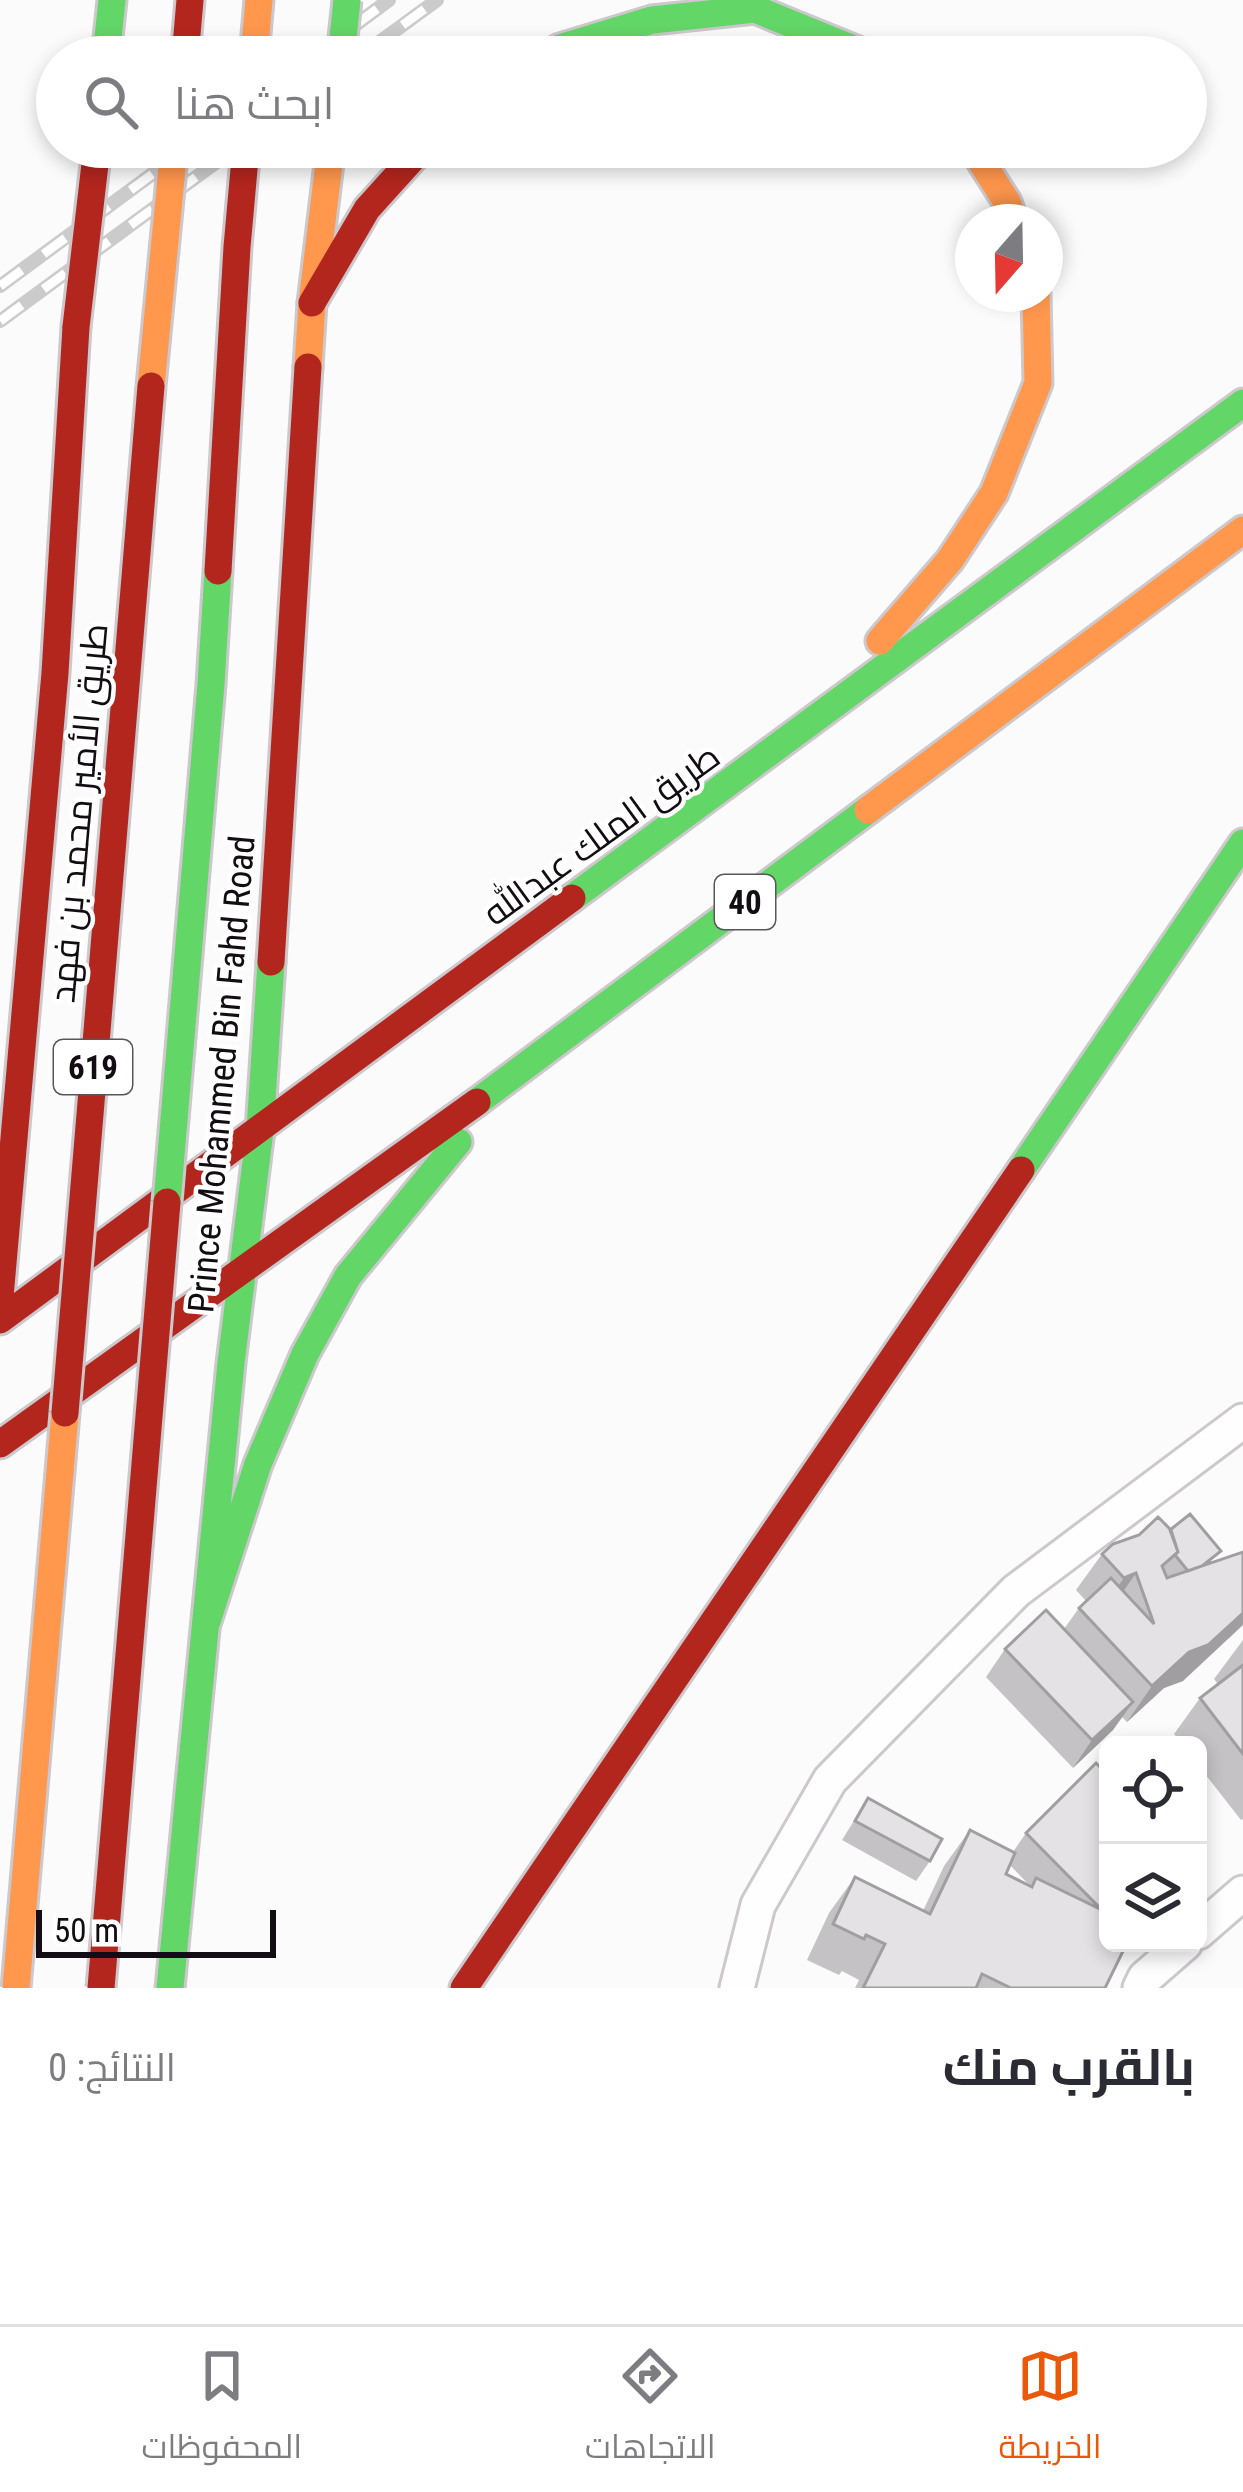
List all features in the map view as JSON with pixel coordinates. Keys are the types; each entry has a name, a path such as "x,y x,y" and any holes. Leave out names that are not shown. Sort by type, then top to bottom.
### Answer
{"main road":[{"path":"108,36 112,0"},
{"path":"187,36 190,0"},
{"path":"256,36 259,0"},
{"path":"343,36 347,0"},
{"path":"599,36 652,20 755,9 821,36"},
{"path":"0,1297 55,673 76,327 95,168"},
{"name":"طريق الأمير محمد بن فهد","path":"16,1988 158,292 173,168"},
{"name":"619","path":"101,1988 211,684 244,168"},
{"name":"Prince Mohammed Bin Fahd Road","path":"170,1988 260,1130 312,303 329,168"},
{"path":"312,303 367,209 404,168"},
{"path":"985,168 1008,204"},
{"path":"805,728 950,560 994,493 1038,383 1036,312"},
{"name":"طريق الملك عبدالله","path":"0,1320 1243,403"},
{"name":"40","path":"0,1444 508,1079 1243,530"},
{"path":"464,1988 1243,843"},
{"path":"0,1018 34,909"},
{"path":"206,1624 258,1463 348,1276 508,1079"}],"street":[{"path":"737,1988 758,1905 830,1780 1016,1591 1243,1421"},
{"path":"1207,1924 1243,1893"},
{"path":"1140,1988 1175,1952"}],"building":[{"path":"1190,1514 1221,1551 1188,1571 1175,1555 1170,1530"},
{"path":"1158,1517 1171,1530 1178,1552 1162,1566 1167,1578 1243,1552 1243,1613 1152,1686 1079,1608 1111,1578 1154,1624 1136,1573 1124,1578 1102,1554 1113,1544 1139,1535"},
{"path":"1046,1610 1133,1702 1092,1740 1005,1649"},
{"path":"1243,1665 1243,1754 1200,1698"},
{"path":"1096,1763 1099,1766 1099,1907 1026,1833"},
{"path":"868,1798 942,1839 930,1861 855,1821"},
{"path":"970,1830 1015,1853 1006,1874 1032,1887 1036,1878 1099,1909 1099,1952 1123,1952 1105,1988 1011,1988 982,1974 976,1988 863,1988 885,1944 833,1924 855,1877 930,1914"}],"railway":[{"path":"340,36 389,0"},
{"path":"388,36 437,0"},
{"path":"0,286 160,168"},
{"path":"0,321 208,168"}],"traffic: fast":[{"path":"108,36 112,0"},
{"path":"343,36 347,0"},
{"path":"599,36 652,20 755,9 821,36"},
{"path":"572,898 1243,403"},
{"path":"167,1202 218,571"},
{"path":"477,1102 868,810"},
{"path":"1021,1170 1243,843"},
{"path":"170,1988 231,1363 260,1130 271,962"},
{"path":"206,1624 258,1464 305,1354 348,1276 458,1142"}],"traffic: slow":[{"path":"256,36 259,0"},
{"path":"151,386 172,168"},
{"path":"308,367 328,168"},
{"path":"985,168 1008,204"},
{"path":"880,641 950,560 994,493 1038,383 1036,312"},
{"path":"868,810 1243,530"},
{"path":"16,1988 65,1413"}],"traffic: jam":[{"path":"187,36 190,0"},
{"path":"76,327 95,168"},
{"path":"218,571 244,168"},
{"path":"312,303 367,209 404,168"},
{"path":"0,1297 55,673 76,327"},
{"path":"271,962 308,367"},
{"path":"65,1413 151,386"},
{"path":"0,1320 572,898"},
{"path":"0,1444 477,1102"},
{"path":"464,1988 1021,1170"},
{"path":"101,1988 167,1202"}]}
